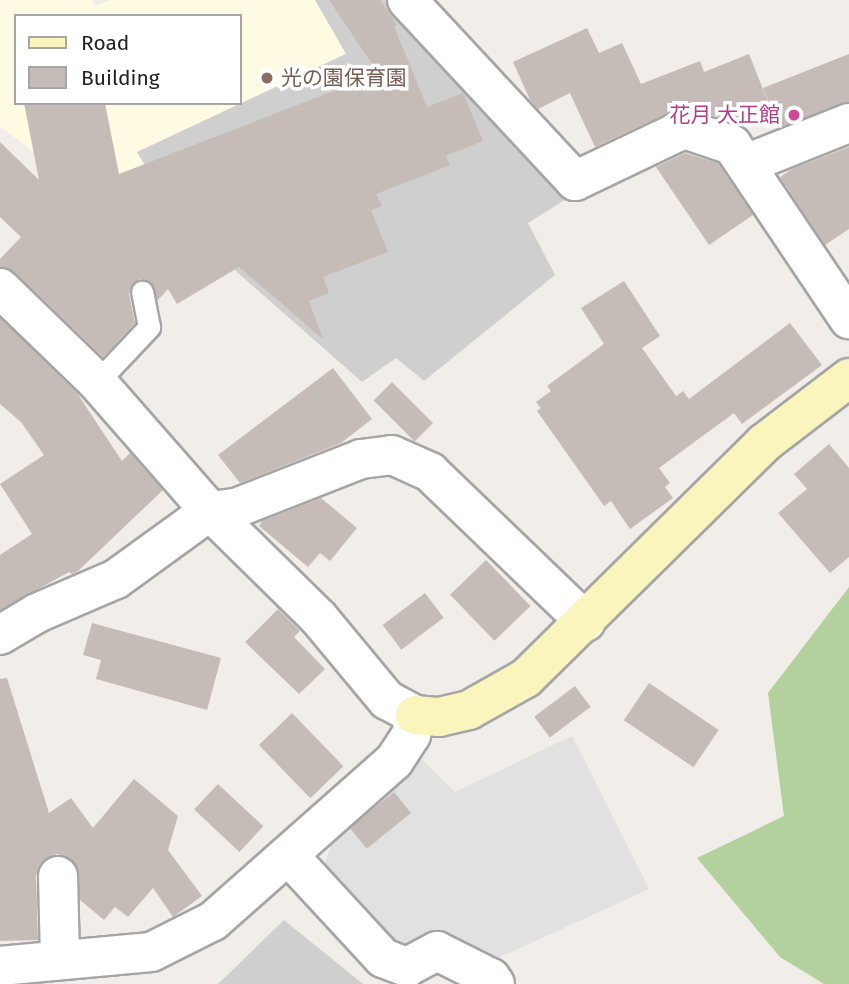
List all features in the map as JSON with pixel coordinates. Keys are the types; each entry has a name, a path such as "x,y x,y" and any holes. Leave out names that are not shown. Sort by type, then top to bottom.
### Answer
{"street":[{"path":"407,0 575,181 684,129 732,145 849,319"},
{"path":"746,164 849,123"},
{"path":"0,288 97,382 211,512 318,617 387,700 415,715 439,717 469,710 526,678 586,622 764,443 849,378"},
{"path":"0,635 37,613 116,579 211,512 236,508 361,459 392,454 430,472 586,622"},
{"path":"0,966 151,952 213,921 394,761 411,735 415,715"},
{"path":"288,855 383,958 407,967 437,951 491,978 495,984"},
{"path":"58,876 60,960"}],"lane":[{"path":"97,382 149,327 142,292"}],"shaded area":[{"name":"光の園保育園","path":"0,0 92,0 95,6 111,0 315,0 347,53 242,102 242,14 14,14 14,105 237,105 137,152 151,175 97,201 0,126"},
{"path":"315,0 395,0 571,196 528,223 555,275 424,381 396,358 362,382 178,220 137,152 346,54"},
{"path":"572,736 649,889 487,963 395,955 322,873 332,842 421,759 455,792"},
{"path":"284,920 363,984 218,984"}],"green space":[{"path":"849,587 849,984 824,984 780,957 697,858 784,816 768,693"}],"building":[{"path":"329,0 380,0 397,25 394,26 427,107 463,93 483,141 446,156 450,165 376,194 382,206 371,210 388,252 323,277 329,293 309,301 323,339 239,267 177,304 168,289 157,301 151,283 140,279 134,282 129,294 135,323 103,357 15,272 0,267 0,259 21,237 0,217 0,142 39,180 24,105 105,105 119,174 344,87 341,80 374,67"},
{"path":"587,28 599,53 622,43 641,84 700,61 704,72 749,54 770,107 733,122 691,108 676,109 595,147 570,93 538,109 530,100 513,62"},
{"path":"849,54 849,102 778,128 763,88"},
{"path":"849,147 849,229 825,245 780,177 792,169"},
{"path":"685,153 718,163 753,215 709,245 656,167"},
{"path":"624,281 660,336 642,348 676,396 683,391 689,399 790,323 822,365 742,424 734,413 659,468 670,483 665,487 673,498 630,529 611,501 604,506 537,411 541,408 536,402 551,391 547,386 604,344 581,308"},
{"path":"0,318 77,393 122,461 130,453 163,490 78,571 72,574 69,572 0,610 0,555 32,534 0,484 44,455 21,422 0,404"},
{"path":"333,368 372,419 341,443 240,483 218,455"},
{"path":"392,382 433,423 415,441 374,400"},
{"path":"829,444 849,468 849,557 830,573 778,513 807,489 794,474"},
{"path":"321,498 357,528 330,561 320,553 308,567 259,526 262,521"},
{"path":"486,560 530,606 494,641 450,595"},
{"path":"425,593 444,618 401,650 383,625"},
{"path":"278,609 300,631 294,637 325,669 299,694 245,642"},
{"path":"92,623 221,658 207,710 96,679 101,660 83,655"},
{"path":"7,678 49,813 71,798 93,828 134,779 178,816 168,850 202,896 173,917 153,888 128,917 115,907 104,920 80,900 76,864 68,857 57,854 46,858 39,865 36,876 38,940 0,941 0,679"},
{"path":"649,683 719,730 693,767 624,720"},
{"path":"575,686 591,707 550,737 534,717"},
{"path":"292,713 343,766 310,798 259,745"},
{"path":"218,784 263,826 239,852 194,810"},
{"path":"394,792 411,813 367,849 350,828"}],"place":[{"name":"光の園保育園","path":"267,78"},
{"name":"花月 大正館","path":"794,115"}]}
